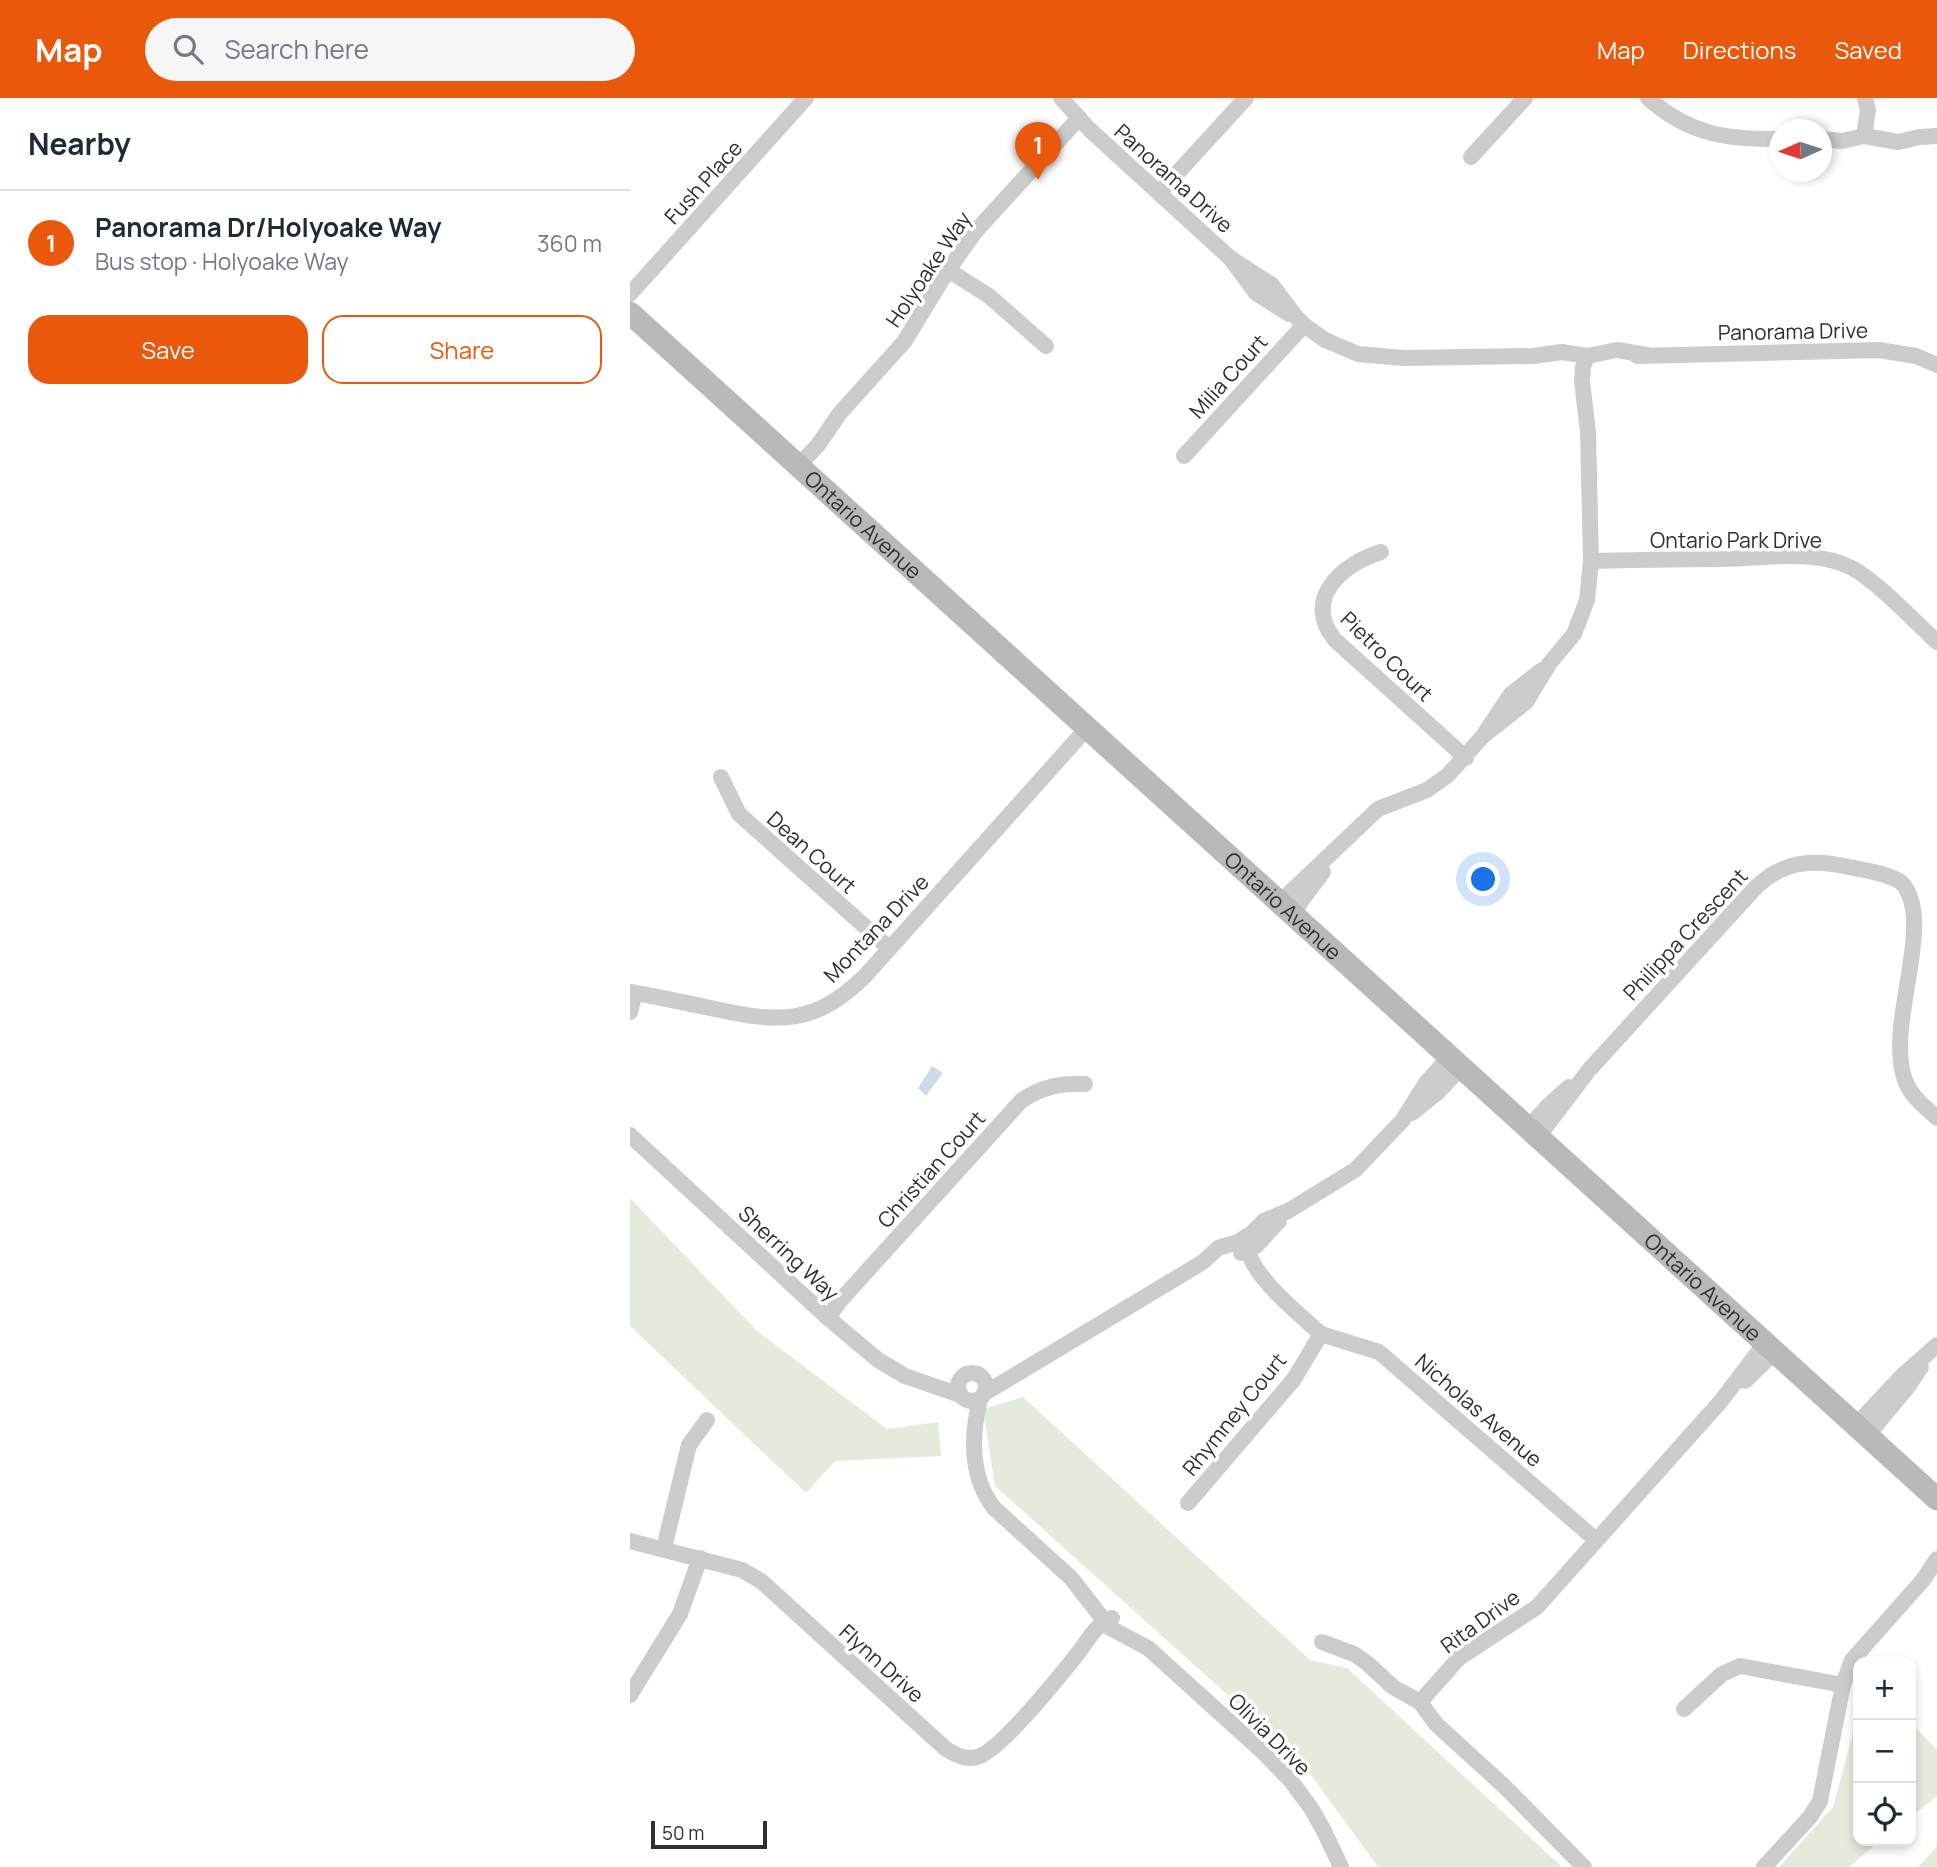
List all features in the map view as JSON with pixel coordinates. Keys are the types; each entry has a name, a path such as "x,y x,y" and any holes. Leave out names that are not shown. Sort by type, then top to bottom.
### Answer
{"street":[{"name":"Fush Place","path":"630,294 806,98"},
{"name":"Panorama Drive","path":"1061,98 1079,118 1230,258 1272,285 1300,321 1325,340 1342,348 1369,356 1405,358 1533,356 1562,352 1587,363 1617,350 1647,355 1879,350 1916,356 1937,365"},
{"path":"1159,193 1246,98"},
{"path":"1471,157 1525,98"},
{"path":"1648,98 1678,121 1697,130 1735,138 1769,139"},
{"path":"1863,98 1868,110 1864,130"},
{"name":"Holyoake Way","path":"796,462 904,342 975,232 1079,118"},
{"path":"1832,140 1842,141 1864,130 1920,137 1937,136"},
{"path":"948,270 989,296 1045,346"},
{"name":"Ontario Avenue","path":"630,313 1937,1499"},
{"name":"Milia Court","path":"1184,456 1300,321"},
{"path":"1287,907 1378,809 1427,790 1466,758 1483,736 1521,708 1549,664 1574,634 1587,600 1591,561 1588,432 1592,381 1587,363"},
{"name":"Pietro Court","path":"1381,552 1359,561 1327,590 1321,610 1325,628 1466,758"},
{"name":"Ontario Park Drive","path":"1591,561 1819,558 1853,569 1937,642"},
{"name":"Montana Drive","path":"632,992 757,1018 786,1018 811,1012 834,1001 850,990 889,948 1088,727"},
{"name":"Dean Court","path":"720,777 739,814 889,948"},
{"name":"Philippa Crescent","path":"1533,1132 1548,1106 1590,1070 1766,877 1800,862 1823,863 1891,877 1909,887 1923,906 1926,945 1903,1041 1901,1068 1909,1089 1937,1118"},
{"path":"630,1012 632,992"},
{"name":"Sherring Way","path":"630,1135 828,1318 890,1369 932,1384 972,1390 1009,1377 1203,1262 1218,1248 1250,1245 1264,1221 1288,1211 1355,1170 1402,1121 1426,1083 1456,1061"},
{"name":"Christian Court","path":"828,1318 839,1302 1021,1101 1041,1089 1085,1084"},
{"path":"1250,1245 1264,1259 1275,1289 1321,1334"},
{"name":"Rhymney Court","path":"1188,1503 1294,1379 1321,1334"},
{"name":"Nicholas Avenue","path":"1321,1334 1379,1352 1596,1540"},
{"name":"Rita Drive","path":"1420,1702 1459,1658 1536,1607 1770,1348"},
{"path":"1862,1431 1902,1376 1934,1349"},
{"name":"Olivia Drive","path":"972,1390 976,1474 994,1508 1071,1578 1092,1590 1109,1622 1134,1629 1149,1648 1254,1743 1291,1781 1325,1831 1341,1867"},
{"path":"664,1548 690,1445 707,1420"},
{"name":"Flynn Drive","path":"630,1541 742,1570 761,1581 946,1749 964,1758 978,1757 996,1746 1078,1655 1092,1633 1109,1622"},
{"path":"630,1695 680,1614 700,1558"},
{"path":"1764,1867 1810,1817 1820,1801 1847,1669 1858,1651 1923,1580 1937,1559"},
{"path":"1923,1580 1937,1569"},
{"path":"1322,1642 1354,1654 1367,1662 1393,1687 1420,1702 1436,1724 1584,1867"},
{"path":"1684,1709 1722,1674 1740,1666 1843,1685"}],"shaded area":[{"path":"630,1198 757,1331 887,1429 938,1422 941,1456 835,1461 806,1493 630,1326"},
{"path":"1023,1397 1310,1660 1347,1668 1562,1867 1378,1867 1300,1760 995,1486 983,1409"},
{"path":"1916,1728 1937,1750 1937,1796 1916,1813"},
{"path":"1853,1733 1853,1846 1874,1846 1849,1867 1779,1867 1833,1807"},
{"path":"1937,1846 1937,1867 1918,1867"}],"water":[{"path":"932,1066 943,1073 926,1096 918,1088"}],"place":[{"name":"Panorama Dr/Holyoake Way","path":"1038,180"}]}
